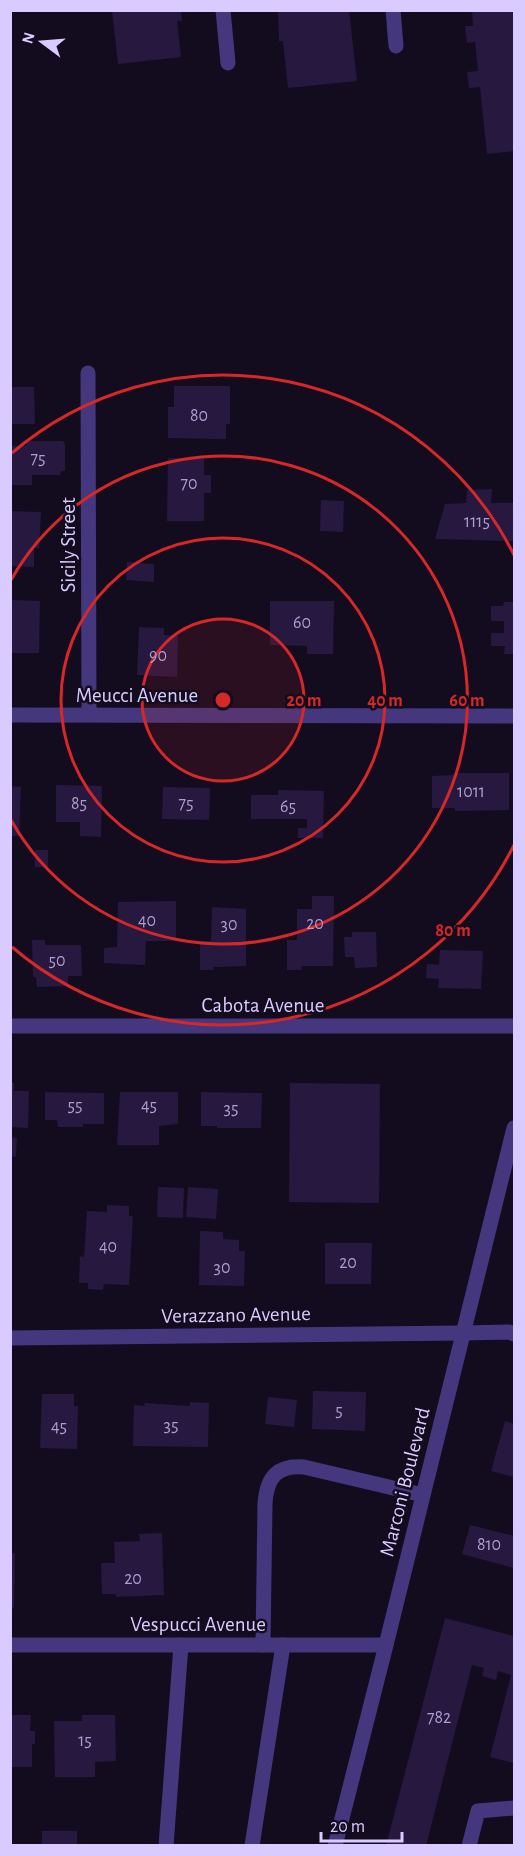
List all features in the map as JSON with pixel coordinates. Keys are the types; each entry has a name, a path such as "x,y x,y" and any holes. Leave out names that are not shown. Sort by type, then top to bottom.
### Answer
{"street":[{"path":"223,10 228,63"},
{"path":"393,10 396,46"},
{"name":"Sicily Street","path":"88,374 89,716"},
{"name":"Meucci Avenue","path":"10,716 514,716"},
{"name":"Cabota Avenue","path":"10,1026 514,1026"},
{"name":"Marconi Boulevard","path":"335,1845 514,1128"},
{"name":"Verazzano Avenue","path":"10,1338 508,1332 514,1334"},
{"path":"263,1645 265,1503 266,1488 272,1477 282,1469 291,1466 304,1467 423,1496"},
{"name":"Vespucci Avenue","path":"10,1645 386,1645"},
{"path":"166,1845 181,1645"},
{"path":"252,1845 283,1645"},
{"path":"469,1845 478,1811 514,1808"}],"building":[{"path":"112,10 181,10 182,21 177,21 181,57 118,64"},
{"path":"278,10 349,10 357,81 288,88 283,41 279,41"},
{"path":"472,10 514,10 514,151 487,154 480,87 469,88 467,72 478,71 475,42 467,43 465,26 473,26"},
{"path":"174,386 230,386 230,424 226,424 226,439 168,438 168,407 174,407"},
{"path":"10,387 34,387 35,424 10,424"},
{"path":"27,441 63,441 65,471 61,471 60,475 32,475 32,485 10,485 10,446 26,446"},
{"path":"168,458 204,459 204,475 211,475 211,493 204,493 204,521 167,521"},
{"path":"492,489 491,503 514,503 514,541 435,539 445,504 466,503 467,490"},
{"path":"321,500 344,501 343,532 320,531"},
{"path":"10,511 41,512 39,548 34,548 34,567 10,566"},
{"path":"127,562 154,564 154,582 126,580"},
{"path":"10,600 40,601 39,653 12,653"},
{"path":"270,601 334,601 333,654 307,654 307,646 270,645"},
{"path":"504,602 514,602 514,654 504,654 505,646 491,646 491,633 504,633 504,621 491,621 491,606 503,606"},
{"path":"139,627 164,628 164,635 178,636 177,677 137,675"},
{"path":"453,773 509,773 509,810 455,811 455,808 432,808 432,776 453,775"},
{"path":"56,785 102,786 101,837 80,836 80,822 56,822"},
{"path":"10,786 21,787 19,836 10,836"},
{"path":"163,787 210,788 209,820 162,819"},
{"path":"278,790 324,791 323,838 298,838 298,828 307,828 307,819 251,819 251,795 278,795"},
{"path":"35,850 48,850 48,867 35,867"},
{"path":"312,896 334,896 333,966 301,966 302,970 287,970 287,940 297,940 297,909 312,909"},
{"path":"176,901 176,941 146,941 145,965 104,963 104,948 117,947 118,902"},
{"path":"212,907 246,909 246,966 213,967 214,970 200,970 200,941 211,941"},
{"path":"352,932 376,932 377,967 355,968 354,957 345,957 344,937 352,937"},
{"path":"32,940 45,940 45,945 81,945 82,976 68,976 68,986 37,987 36,977 33,977"},
{"path":"440,950 483,951 481,989 438,988 439,979 426,978 427,964 439,965"},
{"path":"10,1083 14,1083 14,1091 29,1091 28,1128 10,1127"},
{"path":"290,1083 380,1084 379,1203 289,1202"},
{"path":"45,1092 104,1093 104,1124 58,1127 57,1120 45,1120"},
{"path":"120,1092 178,1092 178,1124 159,1126 159,1145 117,1145"},
{"path":"201,1092 262,1093 261,1128 201,1126"},
{"path":"10,1137 17,1138 16,1157 10,1156"},
{"path":"158,1187 184,1188 183,1218 157,1217"},
{"path":"188,1187 218,1189 216,1219 186,1217"},
{"path":"107,1205 129,1206 129,1216 133,1216 129,1285 104,1284 103,1290 88,1289 88,1283 79,1283 80,1256 84,1257 87,1211 107,1212"},
{"path":"200,1231 223,1232 223,1239 239,1240 239,1251 245,1251 244,1286 199,1285"},
{"path":"325,1243 372,1243 371,1284 325,1284"},
{"path":"313,1391 366,1392 365,1431 312,1429"},
{"path":"42,1394 74,1394 74,1406 78,1406 77,1449 40,1448"},
{"path":"268,1397 297,1400 294,1427 265,1424"},
{"path":"190,1402 209,1403 208,1447 133,1446 134,1405 145,1406 144,1403 190,1406"},
{"path":"505,1421 514,1424 514,1477 491,1471"},
{"path":"470,1525 514,1536 514,1568 462,1554"},
{"path":"162,1533 164,1595 117,1597 115,1594 102,1594 101,1563 115,1563 114,1542 140,1541 139,1534"},
{"path":"10,1553 15,1553 14,1608 10,1607"},
{"path":"445,1618 514,1636 514,1763 490,1757 511,1675 498,1671 496,1680 482,1676 484,1668 472,1665 426,1846 386,1846"},
{"path":"10,1715 31,1715 30,1731 35,1731 35,1744 32,1744 32,1767 10,1767"},
{"path":"82,1715 115,1715 116,1761 95,1762 95,1777 55,1777 54,1721 82,1721"},
{"path":"42,1831 77,1831 77,1846 42,1846"}]}
